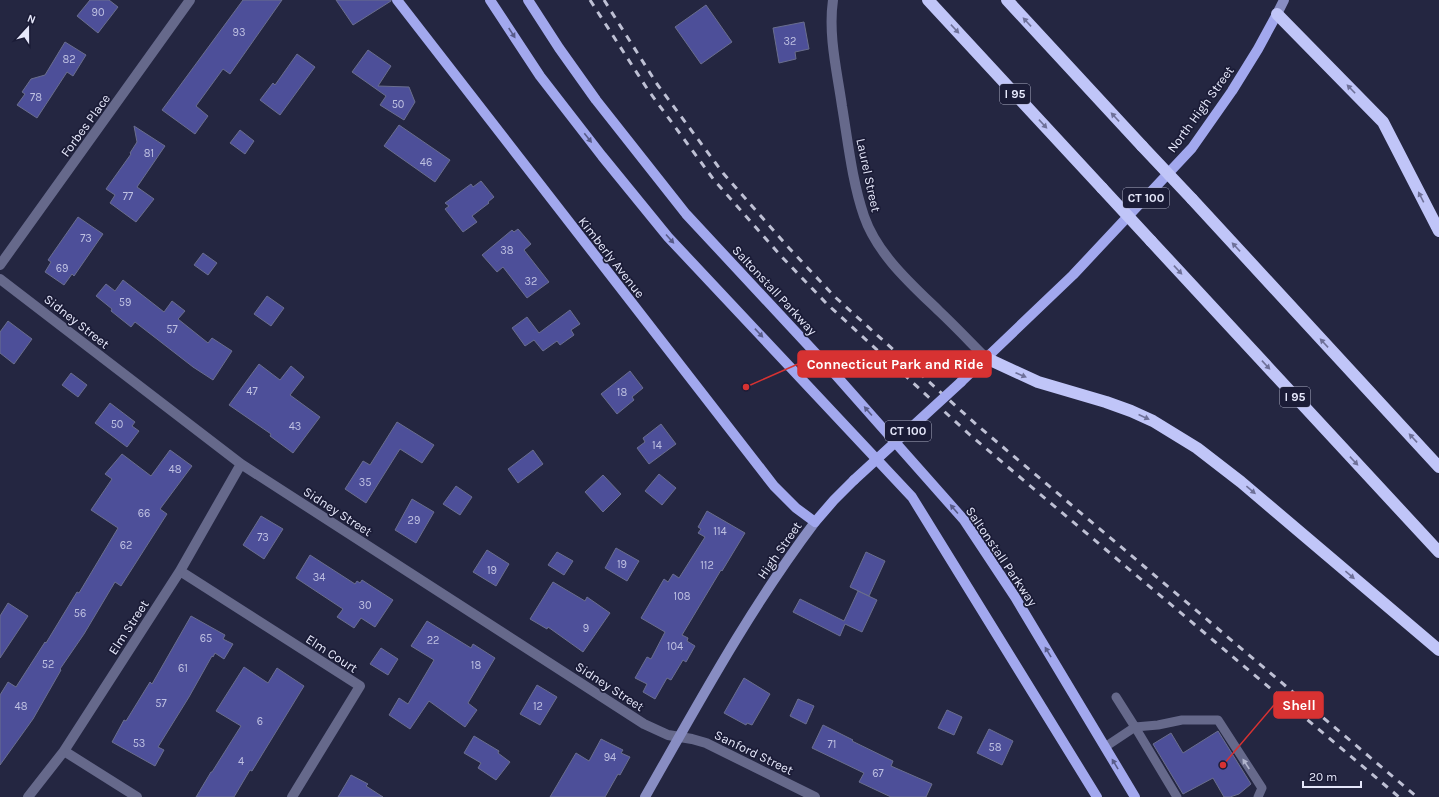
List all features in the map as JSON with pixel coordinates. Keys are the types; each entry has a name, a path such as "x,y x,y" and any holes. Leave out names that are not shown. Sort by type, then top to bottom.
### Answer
{"highway":[{"name":"I 95","path":"928,0 1439,552"},
{"path":"1007,0 1439,467"},
{"path":"1277,14 1383,122 1439,232"},
{"path":"986,358 1038,382 1131,411 1175,434 1213,460 1241,482 1439,650"}],"main road":[{"name":"Kimberly Avenue","path":"397,0 774,486 796,508 815,522"},
{"path":"490,0 540,76 602,156 668,237 912,497 1097,797"},
{"name":"Saltonstall Parkway","path":"528,0 559,48 592,94 686,214 833,372 964,520 1015,597 1135,797"},
{"name":"North High Street","path":"986,358 1074,275 1192,148 1232,91 1258,49 1284,0"},
{"name":"High Street","path":"645,797 768,588 815,522 854,480 962,382 986,358"}],"street":[{"name":"Forbes Place","path":"0,265 190,0"},
{"name":"Laurel Street","path":"833,0 832,18 834,47 857,190 864,217 875,239 893,264 913,286 986,358"},
{"name":"Sidney Street","path":"0,278 241,464 644,724 668,735 679,738"},
{"name":"Elm Street","path":"28,797 64,751 180,571 241,464"},
{"name":"Elm Court","path":"180,571 360,686 292,797"},
{"name":"Sanford Street","path":"679,738 692,739 706,743 815,797"},
{"path":"64,751 137,797"}],"lane":[{"path":"1116,697 1177,797"},
{"path":"1105,747 1135,727 1158,725 1182,720 1218,720 1262,788 1258,797"}],"building":[{"path":"90,0 109,0 118,7 98,33 77,16"},
{"path":"243,0 282,0 230,74 223,69 196,106 208,116 195,134 162,110"},
{"path":"336,0 391,0 391,1 353,25"},
{"path":"706,5 732,42 701,64 675,27"},
{"path":"804,22 809,49 795,52 796,59 779,63 773,28"},
{"path":"65,42 86,55 73,76 67,72 37,118 17,105 25,94 22,92 31,79 45,75"},
{"path":"368,50 391,66 378,86 409,87 415,102 404,120 380,105 386,96 352,72"},
{"path":"297,54 315,67 280,115 260,100 273,83 275,85"},
{"path":"399,125 450,160 435,182 384,146"},
{"path":"134,126 165,146 137,187 154,199 136,222 110,203 115,195 106,189 131,154 130,153 137,142"},
{"path":"240,130 254,141 245,154 230,143"},
{"path":"481,181 494,197 488,202 489,203 472,216 477,222 463,232 445,209 449,206 445,203 471,184 473,187"},
{"path":"78,217 103,234 74,276 72,274 64,285 45,272 51,262 48,260"},
{"path":"518,229 531,244 524,250 549,282 527,298 503,267 497,272 482,255 512,230 514,232"},
{"path":"203,253 217,263 208,275 194,265"},
{"path":"123,280 164,312 172,301 185,311 178,319 208,343 212,338 232,351 213,380 193,367 135,322 131,327 111,311 112,309 96,296 106,284 115,291"},
{"path":"267,296 284,308 271,326 254,314"},
{"path":"570,310 580,324 571,330 574,335 560,345 557,341 543,351 534,340 525,346 512,328 527,317 539,333"},
{"path":"8,321 32,339 14,364 0,353 0,332"},
{"path":"259,364 280,380 291,366 304,377 290,395 320,417 293,453 270,436 271,434 229,405"},
{"path":"630,371 643,388 632,397 634,400 617,414 601,394"},
{"path":"71,373 87,385 78,397 62,385"},
{"path":"110,403 135,422 132,426 139,431 127,447 95,423"},
{"path":"397,422 434,445 422,463 400,449 366,503 345,489 363,461 370,465"},
{"path":"661,424 676,444 649,464 637,448 645,442 643,438"},
{"path":"170,450 192,466 160,509 167,514 121,586 115,582 84,634 60,669 61,670 33,719 0,765 0,695 8,682 16,687 45,642 46,643 77,592 79,593 118,528 91,510 112,479 105,474 122,454 151,476"},
{"path":"533,450 543,464 518,483 508,469"},
{"path":"659,474 676,488 662,505 645,491"},
{"path":"603,475 621,494 603,512 585,492"},
{"path":"456,486 472,497 460,515 443,504"},
{"path":"412,499 434,512 416,543 395,530"},
{"path":"707,511 745,533 682,635 688,638 687,641 695,646 686,662 683,660 671,680 667,678 655,699 643,692 647,684 635,678 647,657 651,659 665,632 641,618 664,579 668,582 673,574 679,578 705,537 698,533 701,529 698,527"},
{"path":"261,516 283,529 264,559 243,545"},
{"path":"616,548 639,561 627,581 605,568"},
{"path":"487,550 509,564 496,586 473,572"},
{"path":"557,552 573,561 564,575 548,565"},
{"path":"866,552 885,561 869,596 850,587"},
{"path":"310,555 355,584 357,581 360,583 362,580 393,600 375,627 361,618 354,628 337,617 343,609 296,578"},
{"path":"553,582 585,601 587,597 610,613 583,652 548,627 547,629 530,619"},
{"path":"858,591 877,600 862,632 845,624 840,636 793,612 800,599 844,621"},
{"path":"8,603 28,616 0,658 0,616"},
{"path":"191,616 225,635 223,639 233,644 224,659 215,653 213,657 212,656 158,747 164,750 155,766 112,742 124,720 126,721 150,682 152,684"},
{"path":"427,621 471,648 473,644 495,658 468,703 477,710 465,727 429,701 410,729 389,715 399,698 408,704 434,660 411,646"},
{"path":"381,648 398,659 388,675 370,664"},
{"path":"244,667 268,683 277,668 304,686 252,771 250,770 234,797 196,797 241,726 216,711"},
{"path":"744,678 770,694 752,725 747,723 746,725 724,713"},
{"path":"537,685 557,697 540,725 520,714"},
{"path":"798,699 814,706 806,724 790,716"},
{"path":"947,710 962,717 954,735 938,728"},
{"path":"823,725 893,761 891,766 932,784 926,797 891,797 859,782 864,773 812,748"},
{"path":"989,729 1013,741 1002,765 977,753"},
{"path":"1218,731 1251,784 1239,794 1224,797 1213,778 1183,794 1153,744 1171,733 1183,753"},
{"path":"474,736 499,751 498,753 510,762 496,780 478,768 481,763 464,753"},
{"path":"601,739 623,750 621,753 630,757 605,797 550,797 576,753 589,761"},
{"path":"351,775 368,784 366,786 383,797 338,797"}],"railway":[{"path":"590,0 648,90 714,180 781,256 827,304 970,435 1399,797"},
{"path":"604,0 657,84 723,173 789,248 835,297 978,426 1417,797"}],"place":[{"name":"Connecticut Park and Ride","path":"746,387"},
{"name":"Shell","path":"1223,765"}]}
